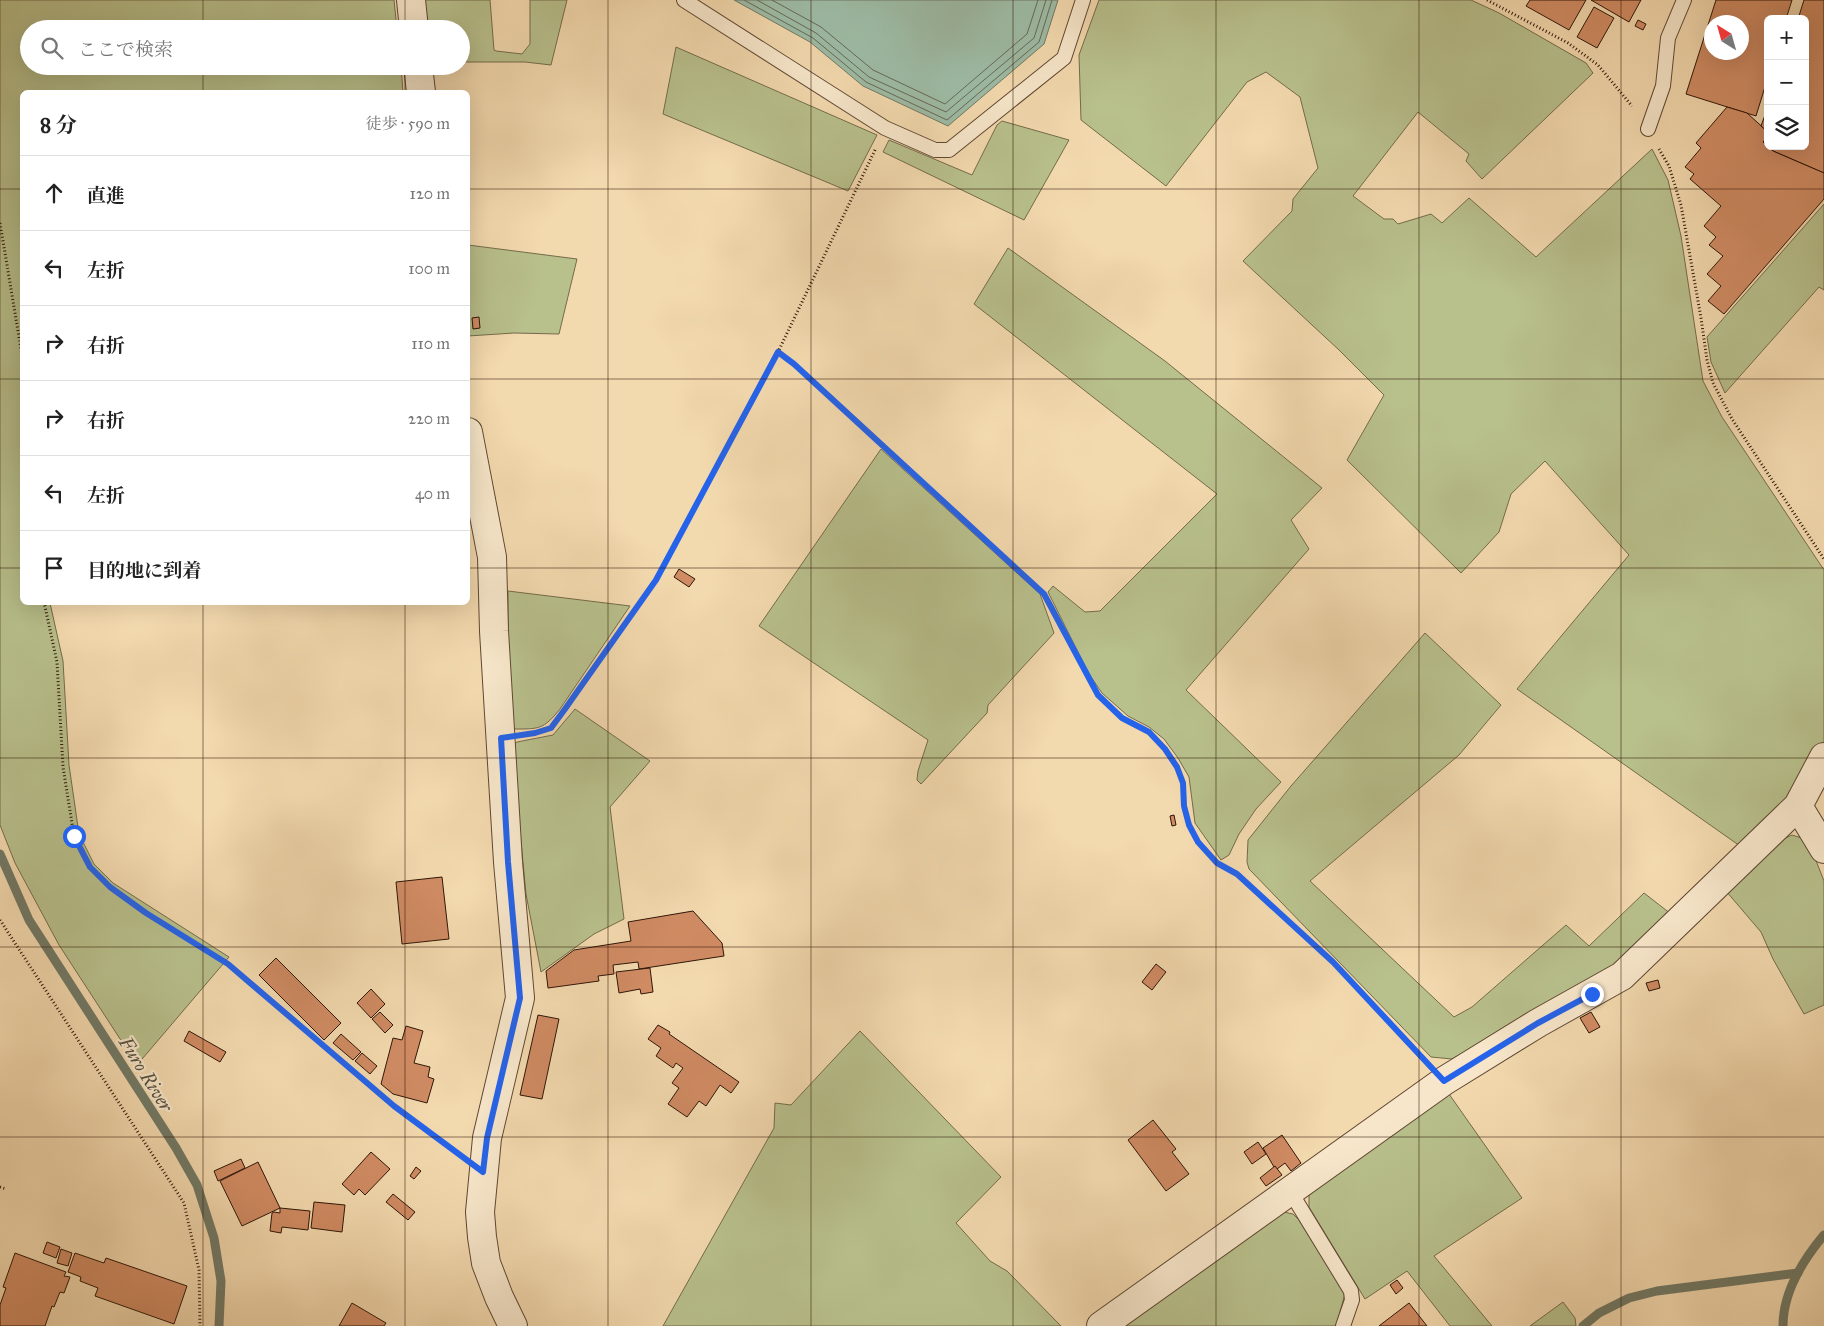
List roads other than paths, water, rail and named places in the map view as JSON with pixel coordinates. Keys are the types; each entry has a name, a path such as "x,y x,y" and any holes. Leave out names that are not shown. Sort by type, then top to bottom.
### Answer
{"street":[{"path":"411,0 413,20"},
{"path":"419,75 421,90"},
{"path":"470,442 492,557 494,631 508,862 520,998 487,1138 480,1212 486,1264 499,1298 513,1326"},
{"path":"1101,1326 1444,1081 1538,1023 1622,976 1798,806 1824,757"},
{"path":"1798,806 1824,849"}],"lane":[{"path":"684,0 885,128 936,150 949,150 1064,58 1083,0"},
{"path":"1648,129 1663,86 1668,38 1684,0"},
{"path":"1290,1191 1351,1291 1352,1300 1343,1326"}],"water":[{"path":"734,0 1058,0 1044,44 948,126 863,86 810,42"}],"waterway":[{"name":"Furo River","path":"0,854 29,920 176,1148 197,1185 214,1238 221,1281 219,1326"},
{"path":"1783,1326 1786,1301 1790,1289 1802,1266 1824,1235"},
{"path":"1583,1326 1599,1313 1629,1298 1657,1291 1798,1273"}]}
